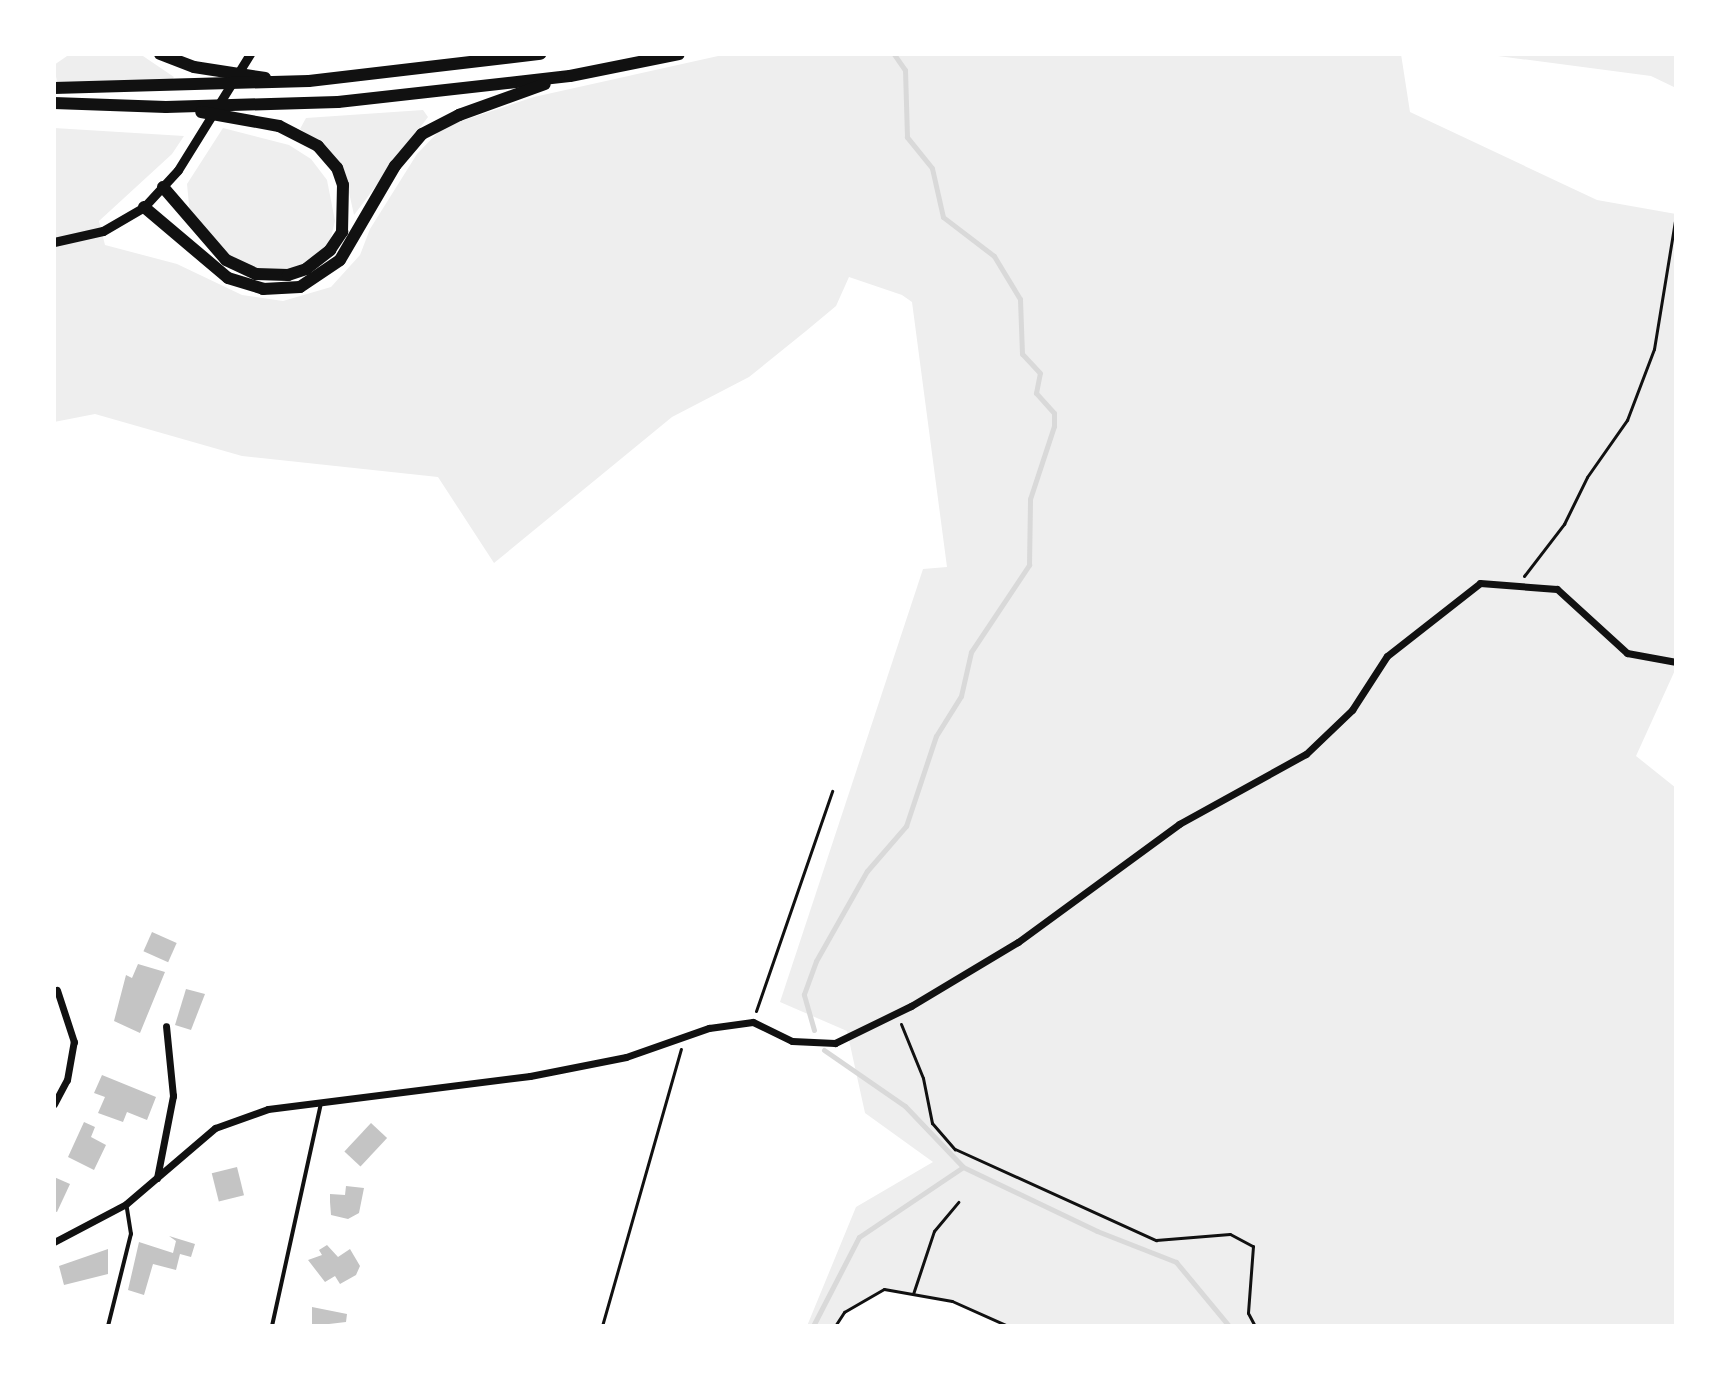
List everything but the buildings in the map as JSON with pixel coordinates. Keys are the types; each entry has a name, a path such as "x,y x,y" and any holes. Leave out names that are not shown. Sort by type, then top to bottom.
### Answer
{"highway":[{"path":"160,54 207,69 309,81"},
{"path":"54,88 309,81 540,54"},
{"path":"54,103 166,107 338,102 570,76 679,54"},
{"path":"144,207 228,278 263,289 300,287 340,260 395,166 422,134 459,115 570,76"},
{"path":"163,187 226,260 265,276 298,273 315,263 337,241 345,222 345,194 337,168 309,140 268,123 166,107"}],"street":[{"path":"54,242 103,231 144,207 189,153 250,54"},
{"path":"54,1242 126,1204 215,1128 268,1109 530,1076 626,1057 685,1036 753,1022 792,1041 835,1043 897,1013 1059,915 1179,824 1306,754 1352,710 1387,656 1480,583 1519,582 1557,589 1627,653 1676,662"},
{"path":"54,1104 67,1080 74,1042 57,990"},
{"path":"157,1178 173,1096 166,1026"}],"lane":[{"path":"272,1326 321,1101"},
{"path":"108,1326 131,1234 126,1204"}],"path":[{"path":"1519,582 1564,524 1587,477 1627,420 1654,349 1676,214"},
{"path":"753,1022 832,791"},
{"path":"897,1013 923,1078 932,1123 955,1149 1156,1240 1230,1234 1253,1246 1248,1313 1255,1326"},
{"path":"602,1326 685,1036"},
{"path":"913,1294 934,1231 958,1202"},
{"path":"835,1326 844,1312 884,1289 952,1301 1008,1326"}],"shaded area":[{"path":"70,54 140,54 174,77 171,81 57,82 54,65"},
{"path":"727,54 1401,54 1410,112 1597,200 1676,214 1676,668 1636,756 1676,788 1676,1326 1008,1326 952,1301 884,1289 844,1311 837,1326 807,1326 856,1207 933,1162 865,1113 847,1031 780,1002 923,569 947,567 912,302 902,295 849,277 836,306 749,377 672,417 494,563 438,477 242,456 95,414 54,422 54,128 184,136 172,154 99,221 105,245 177,264 242,295 283,301 331,287 360,255 370,229 417,154 443,127 534,97"},
{"path":"1483,54 1676,54 1676,88 1651,76"},
{"path":"423,110 428,117 354,215 346,179 318,141 300,129 306,118"},
{"path":"223,128 289,145 311,159 327,180 335,221 329,245 314,261 280,274 233,262 190,216 187,184"}],"waterway":[{"path":"814,1030 804,994 816,961 867,871 906,826 936,736 961,696 971,652 1029,565 1030,499 1054,426 1054,413 1036,393 1040,373 1022,354 1020,299 994,256 943,217 932,168 907,137 905,70 894,54"},
{"path":"824,1050 905,1106 963,1167 1097,1231 1176,1262 1229,1326"},
{"path":"813,1326 859,1237 963,1167"}]}
